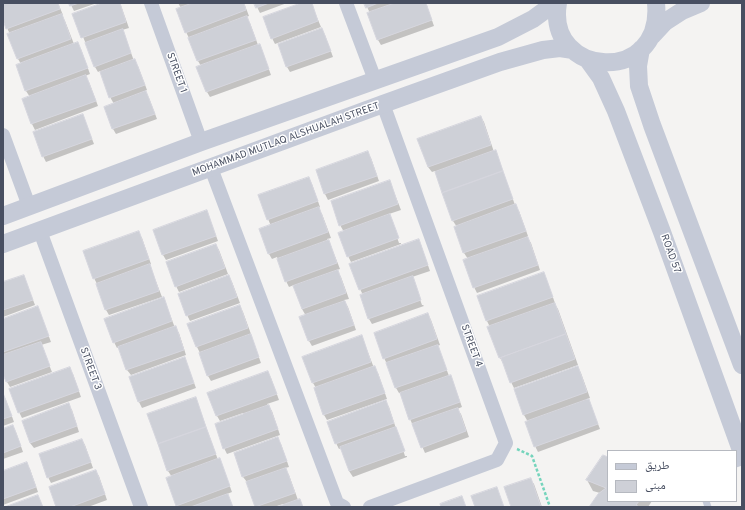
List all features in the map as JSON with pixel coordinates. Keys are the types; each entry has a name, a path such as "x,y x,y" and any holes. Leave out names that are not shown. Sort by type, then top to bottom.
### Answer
{"street":[{"name":"STREET 1","path":"151,3 201,142"},
{"path":"346,3 375,80"},
{"path":"3,216 201,142 498,37 533,20 556,3"},
{"path":"556,3 558,27 566,43 577,54 588,60 604,63 620,61 635,54 665,22 682,11 701,3"},
{"path":"656,3 656,22 653,31 645,44 638,66 639,86 677,194 742,365"},
{"name":"MOHAMMAD MUTLAQ ALSHUALAH STREET","path":"3,244 500,62 543,50 560,48 572,50"},
{"name":"ROAD 57","path":"588,60 601,78 613,104 662,232 742,453"},
{"name":"STREET 4","path":"383,104 506,443"},
{"path":"3,135 29,206"},
{"path":"211,168 337,503 344,507"},
{"path":"651,204 657,206 664,205 674,199 677,194"},
{"path":"662,232 665,226 670,222 683,220 688,223"},
{"name":"STREET 3","path":"40,231 141,507"},
{"path":"370,507 497,460 506,443"}],"lane":[{"path":"732,337 742,353"}],"path":[{"path":"506,443 532,456 550,507"}],"building":[{"path":"3,3 58,3 60,9 6,29 3,20"},
{"path":"69,3 79,3 70,6"},
{"path":"102,3 120,3 126,22 81,38 72,14"},
{"path":"193,3 244,3 246,10 185,33 176,9"},
{"path":"254,3 269,3 256,8"},
{"path":"301,3 312,3 318,21 271,39 263,17"},
{"path":"364,3 378,3 366,8"},
{"path":"395,3 426,3 432,20 377,40 367,13"},
{"path":"62,14 71,39 17,59 7,34"},
{"path":"247,16 256,40 197,61 188,38"},
{"path":"322,28 331,51 286,67 278,44"},
{"path":"123,29 131,53 94,67 85,43"},
{"path":"78,42 88,68 25,91 16,65"},
{"path":"260,44 269,69 206,92 196,67"},
{"path":"135,59 145,85 109,98 100,72"},
{"path":"86,75 96,101 31,124 22,99"},
{"path":"146,91 155,114 112,129 104,107"},
{"path":"83,114 92,139 42,157 33,132"},
{"path":"481,116 491,145 428,167 417,139"},
{"path":"496,150 503,171 442,193 435,172"},
{"path":"368,151 377,176 324,194 316,170"},
{"path":"503,171 513,199 452,221 442,193"},
{"path":"309,177 318,201 267,220 258,195"},
{"path":"390,180 398,204 339,226 331,201"},
{"path":"516,204 526,231 463,253 454,227"},
{"path":"319,207 328,232 268,254 259,229"},
{"path":"207,210 216,236 162,255 153,230"},
{"path":"390,214 399,238 347,257 338,233"},
{"path":"139,231 149,259 93,279 83,251"},
{"path":"528,237 538,265 473,288 463,260"},
{"path":"419,239 428,265 359,290 349,264"},
{"path":"329,240 337,263 285,282 277,259"},
{"path":"216,244 225,268 175,287 166,262"},
{"path":"150,264 159,291 105,310 96,284"},
{"path":"338,270 346,293 302,309 293,286"},
{"path":"544,272 553,297 486,321 477,296"},
{"path":"24,275 33,300 3,310 3,282"},
{"path":"229,275 237,297 186,316 178,294"},
{"path":"413,276 421,300 368,319 360,295"},
{"path":"164,297 172,321 113,343 104,319"},
{"path":"345,301 354,325 308,341 299,317"},
{"path":"555,303 566,334 499,358 487,327"},
{"path":"240,305 248,328 196,347 187,324"},
{"path":"38,306 49,336 3,352 3,319"},
{"path":"428,313 437,339 383,359 374,333"},
{"path":"176,326 184,350 126,370 118,347"},
{"path":"251,334 259,357 207,376 199,353"},
{"path":"566,334 575,359 510,383 501,358"},
{"path":"362,335 371,362 312,383 302,357"},
{"path":"41,342 50,366 6,382 3,374 3,355"},
{"path":"438,345 447,370 395,388 386,363"},
{"path":"185,357 194,383 138,402 129,377"},
{"path":"375,366 385,393 323,415 314,388"},
{"path":"578,366 587,392 523,415 514,389"},
{"path":"70,367 79,391 18,413 9,389"},
{"path":"268,371 277,394 216,416 207,393"},
{"path":"451,375 460,402 409,420 400,393"},
{"path":"3,393 12,416 3,419"},
{"path":"196,397 206,427 158,444 147,414"},
{"path":"589,399 598,424 534,447 525,422"},
{"path":"386,400 394,423 335,444 327,422"},
{"path":"69,403 77,426 30,443 22,421"},
{"path":"269,405 278,429 223,449 215,424"},
{"path":"458,408 466,431 421,448 412,424"},
{"path":"13,425 21,446 3,453 3,429"},
{"path":"206,427 216,454 167,471 158,444"},
{"path":"396,427 405,451 349,471 340,447"},
{"path":"278,437 287,461 242,477 234,453"},
{"path":"82,439 91,462 47,478 39,454"},
{"path":"603,455 607,457 607,502 638,502 636,505 639,507 589,507 598,494 606,488 586,480"},
{"path":"220,458 230,486 176,506 166,478"},
{"path":"27,462 36,487 3,499 3,471"},
{"path":"286,468 295,493 255,507 246,482"},
{"path":"96,470 105,494 70,507 56,507 49,487"},
{"path":"531,478 541,507 511,507 504,487"},
{"path":"497,487 504,507 475,507 471,496"},
{"path":"228,494 233,507 191,507"},
{"path":"38,495 43,507 5,507"},
{"path":"462,496 466,507 441,507 440,504"},
{"path":"300,499 303,507 277,507"}]}
